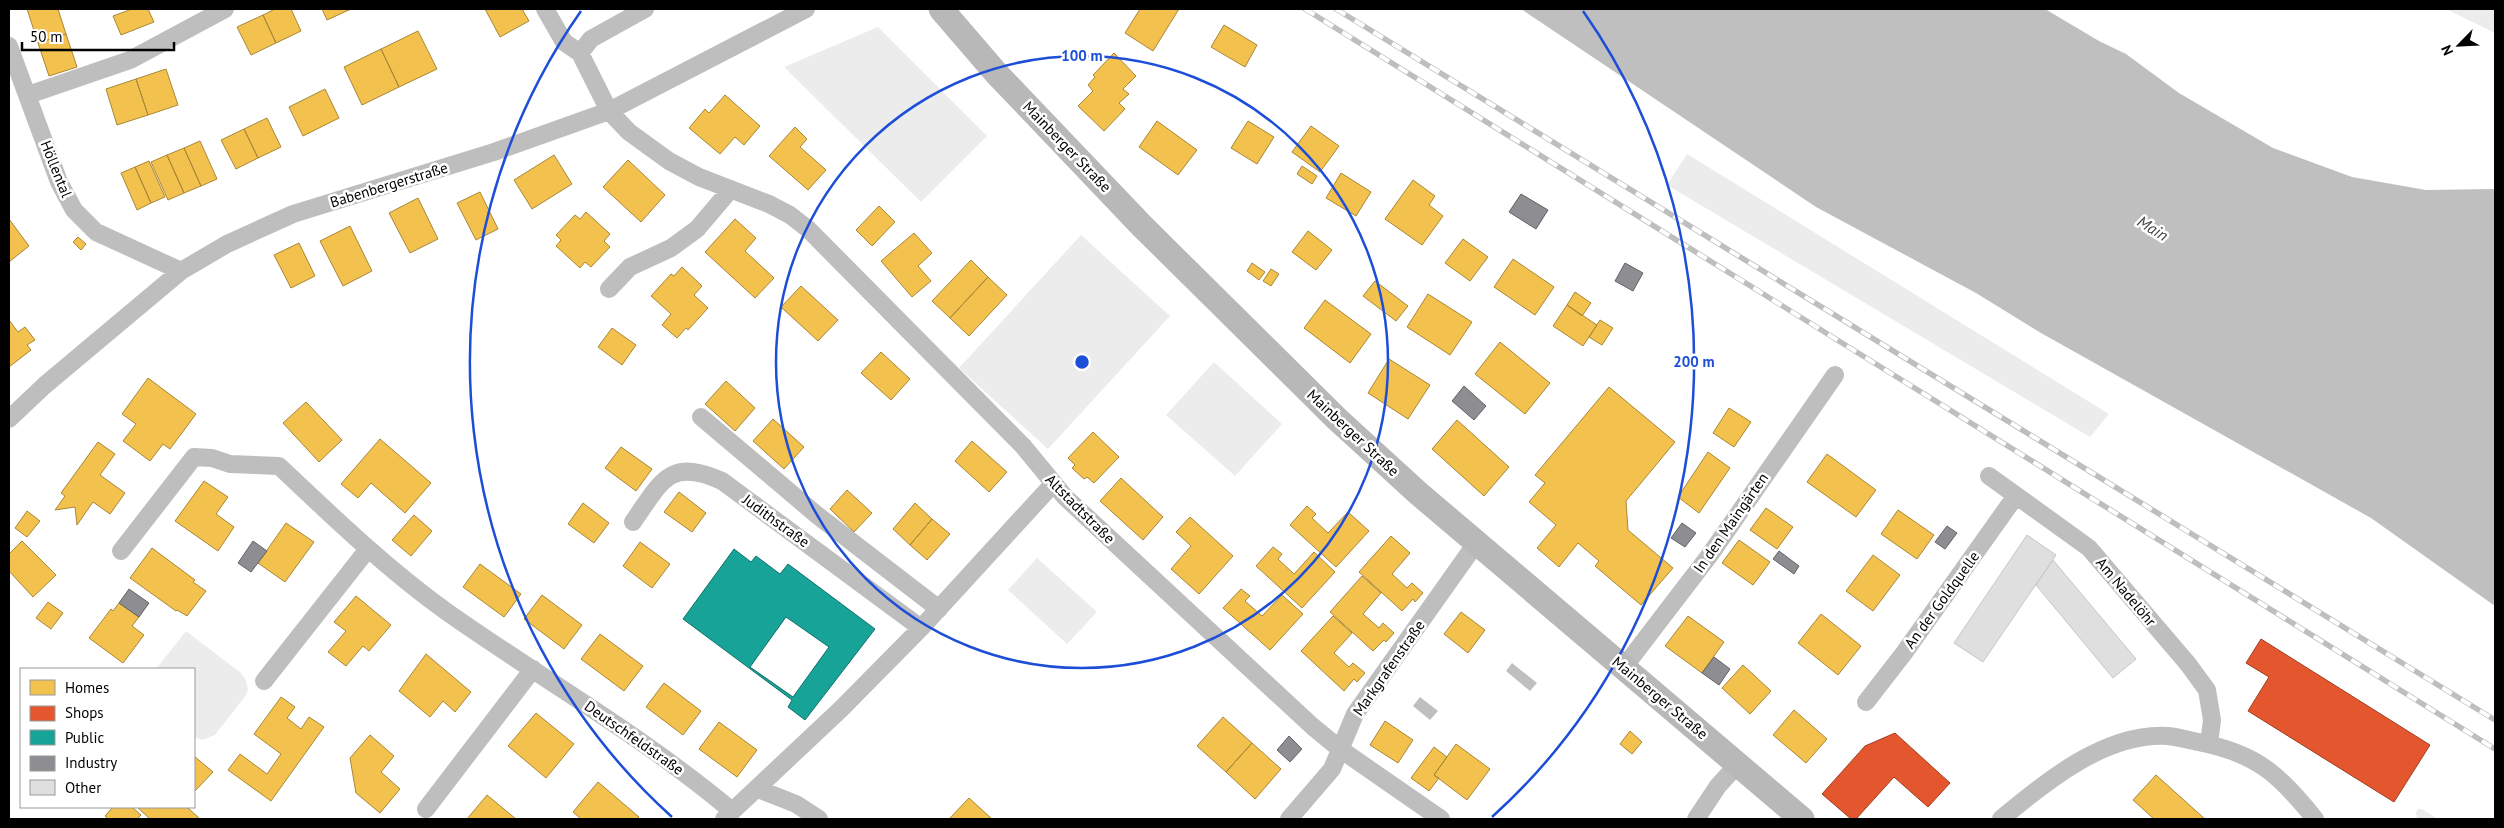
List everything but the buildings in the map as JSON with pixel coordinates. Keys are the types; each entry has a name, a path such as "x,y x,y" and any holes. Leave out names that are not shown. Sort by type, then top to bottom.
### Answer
{"main road":[{"name":"Mainberger Straße","path":"941,9 997,74 1248,333 1372,452 1802,819"}],"street":[{"path":"28,95 130,60 225,9"},
{"name":"Altstadtstraße","path":"545,9 564,42 580,53 609,111 629,132 669,161 776,208 808,229 1023,446 1053,484 1106,536 1340,749 1441,819"},
{"path":"580,53 591,39 645,9"},
{"name":"Babenbergerstraße","path":"11,411 181,271 227,244 293,214 494,152 609,111 806,9"},
{"name":"Höllental","path":"9,46 59,182 74,210 96,232 181,271"},
{"path":"609,289 630,267 671,248 697,229 731,189"},
{"name":"In den Maingärten","path":"1624,667 1708,556 1834,375"},
{"name":"Judithstraße","path":"701,417 817,515 939,609"},
{"name":"Deutschfeldstraße","path":"121,551 194,457 212,458 230,464 279,466 368,549 446,612 653,748 728,815"},
{"name":"Judithstraße","path":"633,522 664,479 686,471 701,472 722,481 921,628"},
{"name":"Am Nadelöhr","path":"1989,476 2015,497 2089,548 2188,664 2207,690 2212,720 2209,744"},
{"path":"728,815 758,789 921,628 1053,484"},
{"name":"An der Goldquelle","path":"1866,702 1904,653 2015,497"},
{"name":"Markgrafenstraße","path":"1289,819 1332,769 1355,714 1476,542"},
{"path":"264,681 368,549"},
{"path":"426,809 533,669"},
{"path":"2001,819 2076,763 2116,745 2145,737 2168,736 2209,744 2252,758 2292,790 2314,819"},
{"path":"1696,819 1718,786 1738,764"},
{"path":"758,789 796,804 819,819"}],"shaded area":[{"path":"2446,9 2495,9 2495,33"},
{"path":"878,27 987,136 921,202 784,67"},
{"path":"1687,154 2109,414 2090,437 1667,185"},
{"path":"1081,235 1170,316 1048,449 959,368"},
{"path":"1214,362 1282,424 1235,476 1166,415"},
{"path":"1037,558 1097,612 1067,644 1008,590"},
{"path":"186,631 241,673 245,678 248,689 246,695 215,735 202,740 195,737 195,668 157,668"},
{"path":"2418,809 2422,809 2438,819 2417,819 2416,813"}],"water":[{"name":"Main","path":"1521,9 2045,9 2099,41 2126,54 2179,93 2273,148 2352,177 2426,190 2495,189 2495,606 2371,518 2041,333 1976,293 1816,207"},
{"path":"1512,663 1537,683 1530,691 1506,671"},
{"path":"1420,697 1438,711 1430,720 1413,706"}],"railway":[{"path":"1305,9 2495,749"},
{"path":"1336,9 2495,720"}]}
